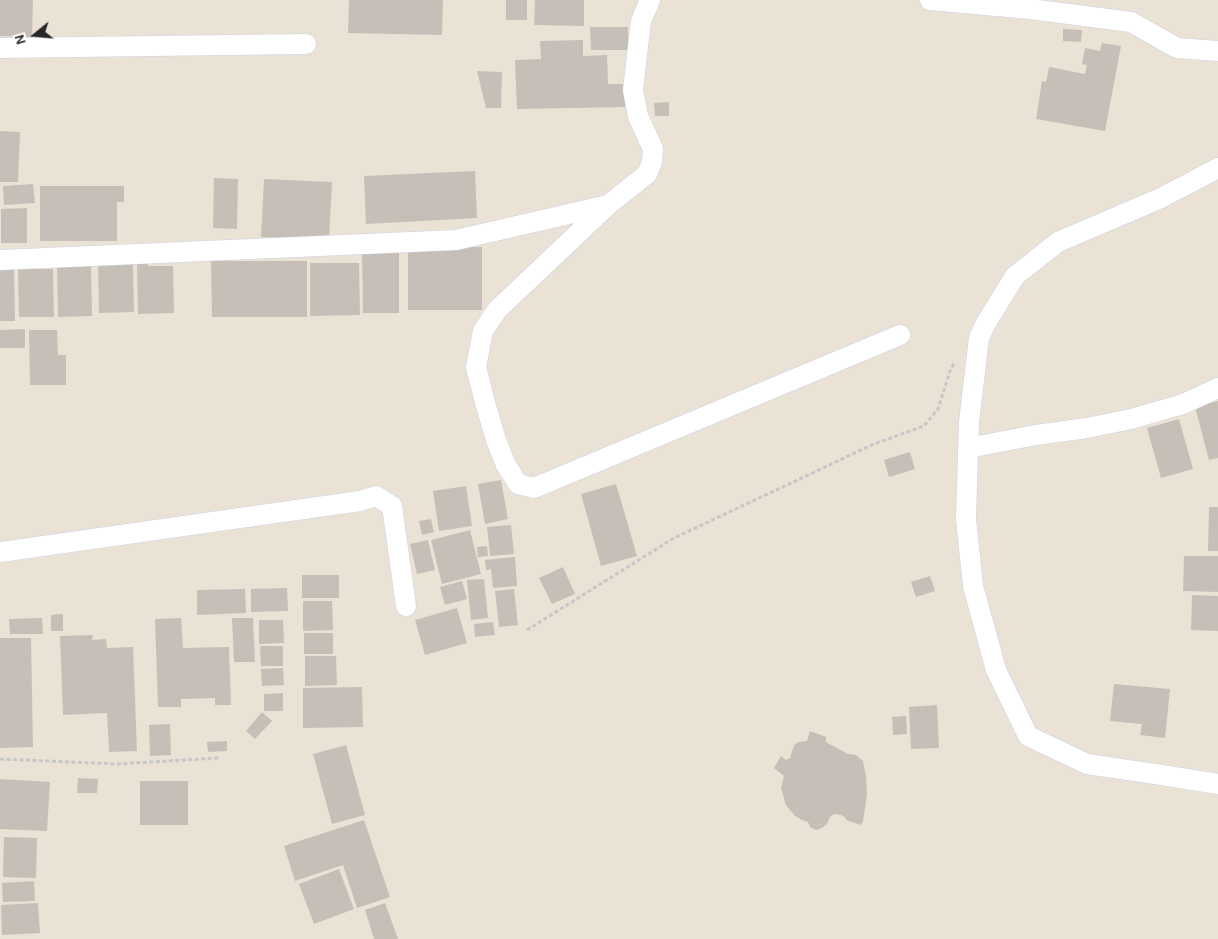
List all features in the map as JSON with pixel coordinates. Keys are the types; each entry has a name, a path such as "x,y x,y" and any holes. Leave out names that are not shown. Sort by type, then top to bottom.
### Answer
{"street":[{"path":"650,0 641,21 633,90 638,116 653,149 652,162 647,174 608,205 497,310 483,331 476,367 496,440 506,466 518,484 534,488 900,335"},
{"path":"930,0 1030,9 1132,22 1177,48 1218,51"},
{"path":"0,48 306,44"},
{"path":"1218,168 1161,198 1058,242 1015,276 979,338 969,422 966,519 973,586 996,670 1028,736 1087,764 1218,784"},
{"path":"0,260 456,240 608,205"},
{"path":"968,448 1132,419 1182,404 1218,388"},
{"path":"0,552 360,501 376,496 392,506 406,606"}],"path":[{"path":"527,630 674,538 874,444 924,426 938,409 950,370 962,352 979,338"},
{"path":"0,759 117,764 220,758"}],"building":[{"path":"0,0 33,0 32,37 0,36"},
{"path":"349,0 443,0 442,35 348,33"},
{"path":"506,0 527,0 527,20 506,20"},
{"path":"535,0 584,0 584,26 534,25"},
{"path":"590,27 628,27 628,50 591,50"},
{"path":"1063,29 1082,30 1081,42 1063,41"},
{"path":"583,40 583,56 607,55 608,84 627,84 627,107 517,109 515,60 541,59 540,41"},
{"path":"1102,43 1121,46 1105,131 1036,119 1042,81 1046,82 1049,67 1085,74 1087,65 1082,64 1085,48 1100,51"},
{"path":"477,71 502,72 501,108 486,108"},
{"path":"669,102 669,116 655,116 654,103"},
{"path":"0,131 20,132 18,182 0,182"},
{"path":"475,171 477,218 366,224 364,176"},
{"path":"214,178 238,179 237,229 213,228"},
{"path":"264,179 332,182 329,241 261,237"},
{"path":"33,184 35,203 4,205 3,186"},
{"path":"40,186 124,186 124,202 117,202 117,241 40,241"},
{"path":"27,208 27,243 1,243 1,209"},
{"path":"408,247 482,247 482,310 408,310"},
{"path":"399,250 399,313 363,313 362,251"},
{"path":"211,261 307,261 307,317 212,317"},
{"path":"133,262 134,312 99,313 98,263"},
{"path":"137,262 147,262 148,266 173,266 174,313 138,314"},
{"path":"310,263 359,263 360,315 310,316"},
{"path":"91,264 92,316 58,317 57,265"},
{"path":"0,268 14,268 15,321 0,321"},
{"path":"18,269 53,269 54,317 19,317"},
{"path":"25,329 25,348 0,348 0,330"},
{"path":"29,330 57,330 58,355 66,355 66,385 30,385"},
{"path":"1218,401 1218,458 1209,460 1195,407"},
{"path":"1179,419 1193,469 1161,478 1147,428"},
{"path":"910,452 915,469 889,477 884,460"},
{"path":"501,480 508,519 485,524 478,484"},
{"path":"616,484 637,556 601,566 581,494"},
{"path":"466,486 472,526 439,531 433,491"},
{"path":"1209,507 1218,507 1218,551 1208,551"},
{"path":"431,519 434,532 422,535 419,521"},
{"path":"511,525 514,554 490,556 487,527"},
{"path":"470,530 481,574 442,584 431,540"},
{"path":"428,540 435,570 417,574 410,544"},
{"path":"487,546 488,556 478,557 477,547"},
{"path":"1184,556 1218,556 1218,592 1183,591"},
{"path":"515,557 517,586 493,588 491,569 486,570 485,560"},
{"path":"563,567 575,594 552,604 539,578"},
{"path":"302,575 339,575 339,598 302,598"},
{"path":"930,576 935,591 916,597 911,582"},
{"path":"484,579 488,618 471,620 467,580"},
{"path":"462,581 467,599 445,605 440,587"},
{"path":"287,588 288,611 251,612 251,589"},
{"path":"245,589 246,613 197,615 197,590"},
{"path":"514,589 518,625 499,627 495,591"},
{"path":"1192,595 1218,596 1218,631 1191,630"},
{"path":"303,601 332,601 333,630 303,631"},
{"path":"457,608 467,643 425,655 415,620"},
{"path":"63,614 63,631 51,631 51,615"},
{"path":"42,618 43,634 10,634 9,619"},
{"path":"181,618 183,648 229,647 231,705 215,705 215,698 181,699 181,707 158,707 155,619"},
{"path":"232,618 253,618 255,662 234,662"},
{"path":"259,620 283,620 284,643 259,644"},
{"path":"493,622 495,635 475,637 474,624"},
{"path":"304,633 333,633 333,654 304,654"},
{"path":"93,635 92,640 106,639 107,648 133,647 137,751 109,752 107,713 63,715 60,636"},
{"path":"0,638 31,638 33,747 0,748"},
{"path":"260,646 283,646 283,666 261,666"},
{"path":"305,656 336,656 337,685 305,686"},
{"path":"283,668 284,685 262,686 261,669"},
{"path":"1114,684 1170,689 1165,738 1140,735 1142,724 1110,721"},
{"path":"362,687 363,727 303,728 303,688"},
{"path":"283,693 283,711 264,711 264,694"},
{"path":"937,705 939,748 911,749 909,707"},
{"path":"262,712 272,721 255,739 246,731"},
{"path":"906,716 907,734 893,735 892,717"},
{"path":"170,724 171,755 150,756 149,725"},
{"path":"810,731 826,737 826,742 848,754 856,755 863,761 867,795 861,825 846,820 841,815 834,814 830,817 827,824 816,830 810,827 808,822 795,816 786,805 781,788 784,776 774,768 781,756 786,760 790,758 794,745 807,741"},
{"path":"227,741 227,751 208,752 207,742"},
{"path":"346,745 365,815 332,824 313,754"},
{"path":"78,778 98,779 97,793 77,793"},
{"path":"0,779 50,782 47,831 0,829"},
{"path":"140,781 188,781 188,825 140,825"},
{"path":"364,820 390,897 357,908 343,865 295,881 284,846"},
{"path":"4,837 37,838 36,878 3,877"},
{"path":"339,869 354,909 314,924 299,884"},
{"path":"34,881 35,901 3,902 2,883"},
{"path":"38,903 40,933 2,935 1,905"},
{"path":"385,903 398,939 374,939 365,910"}]}
